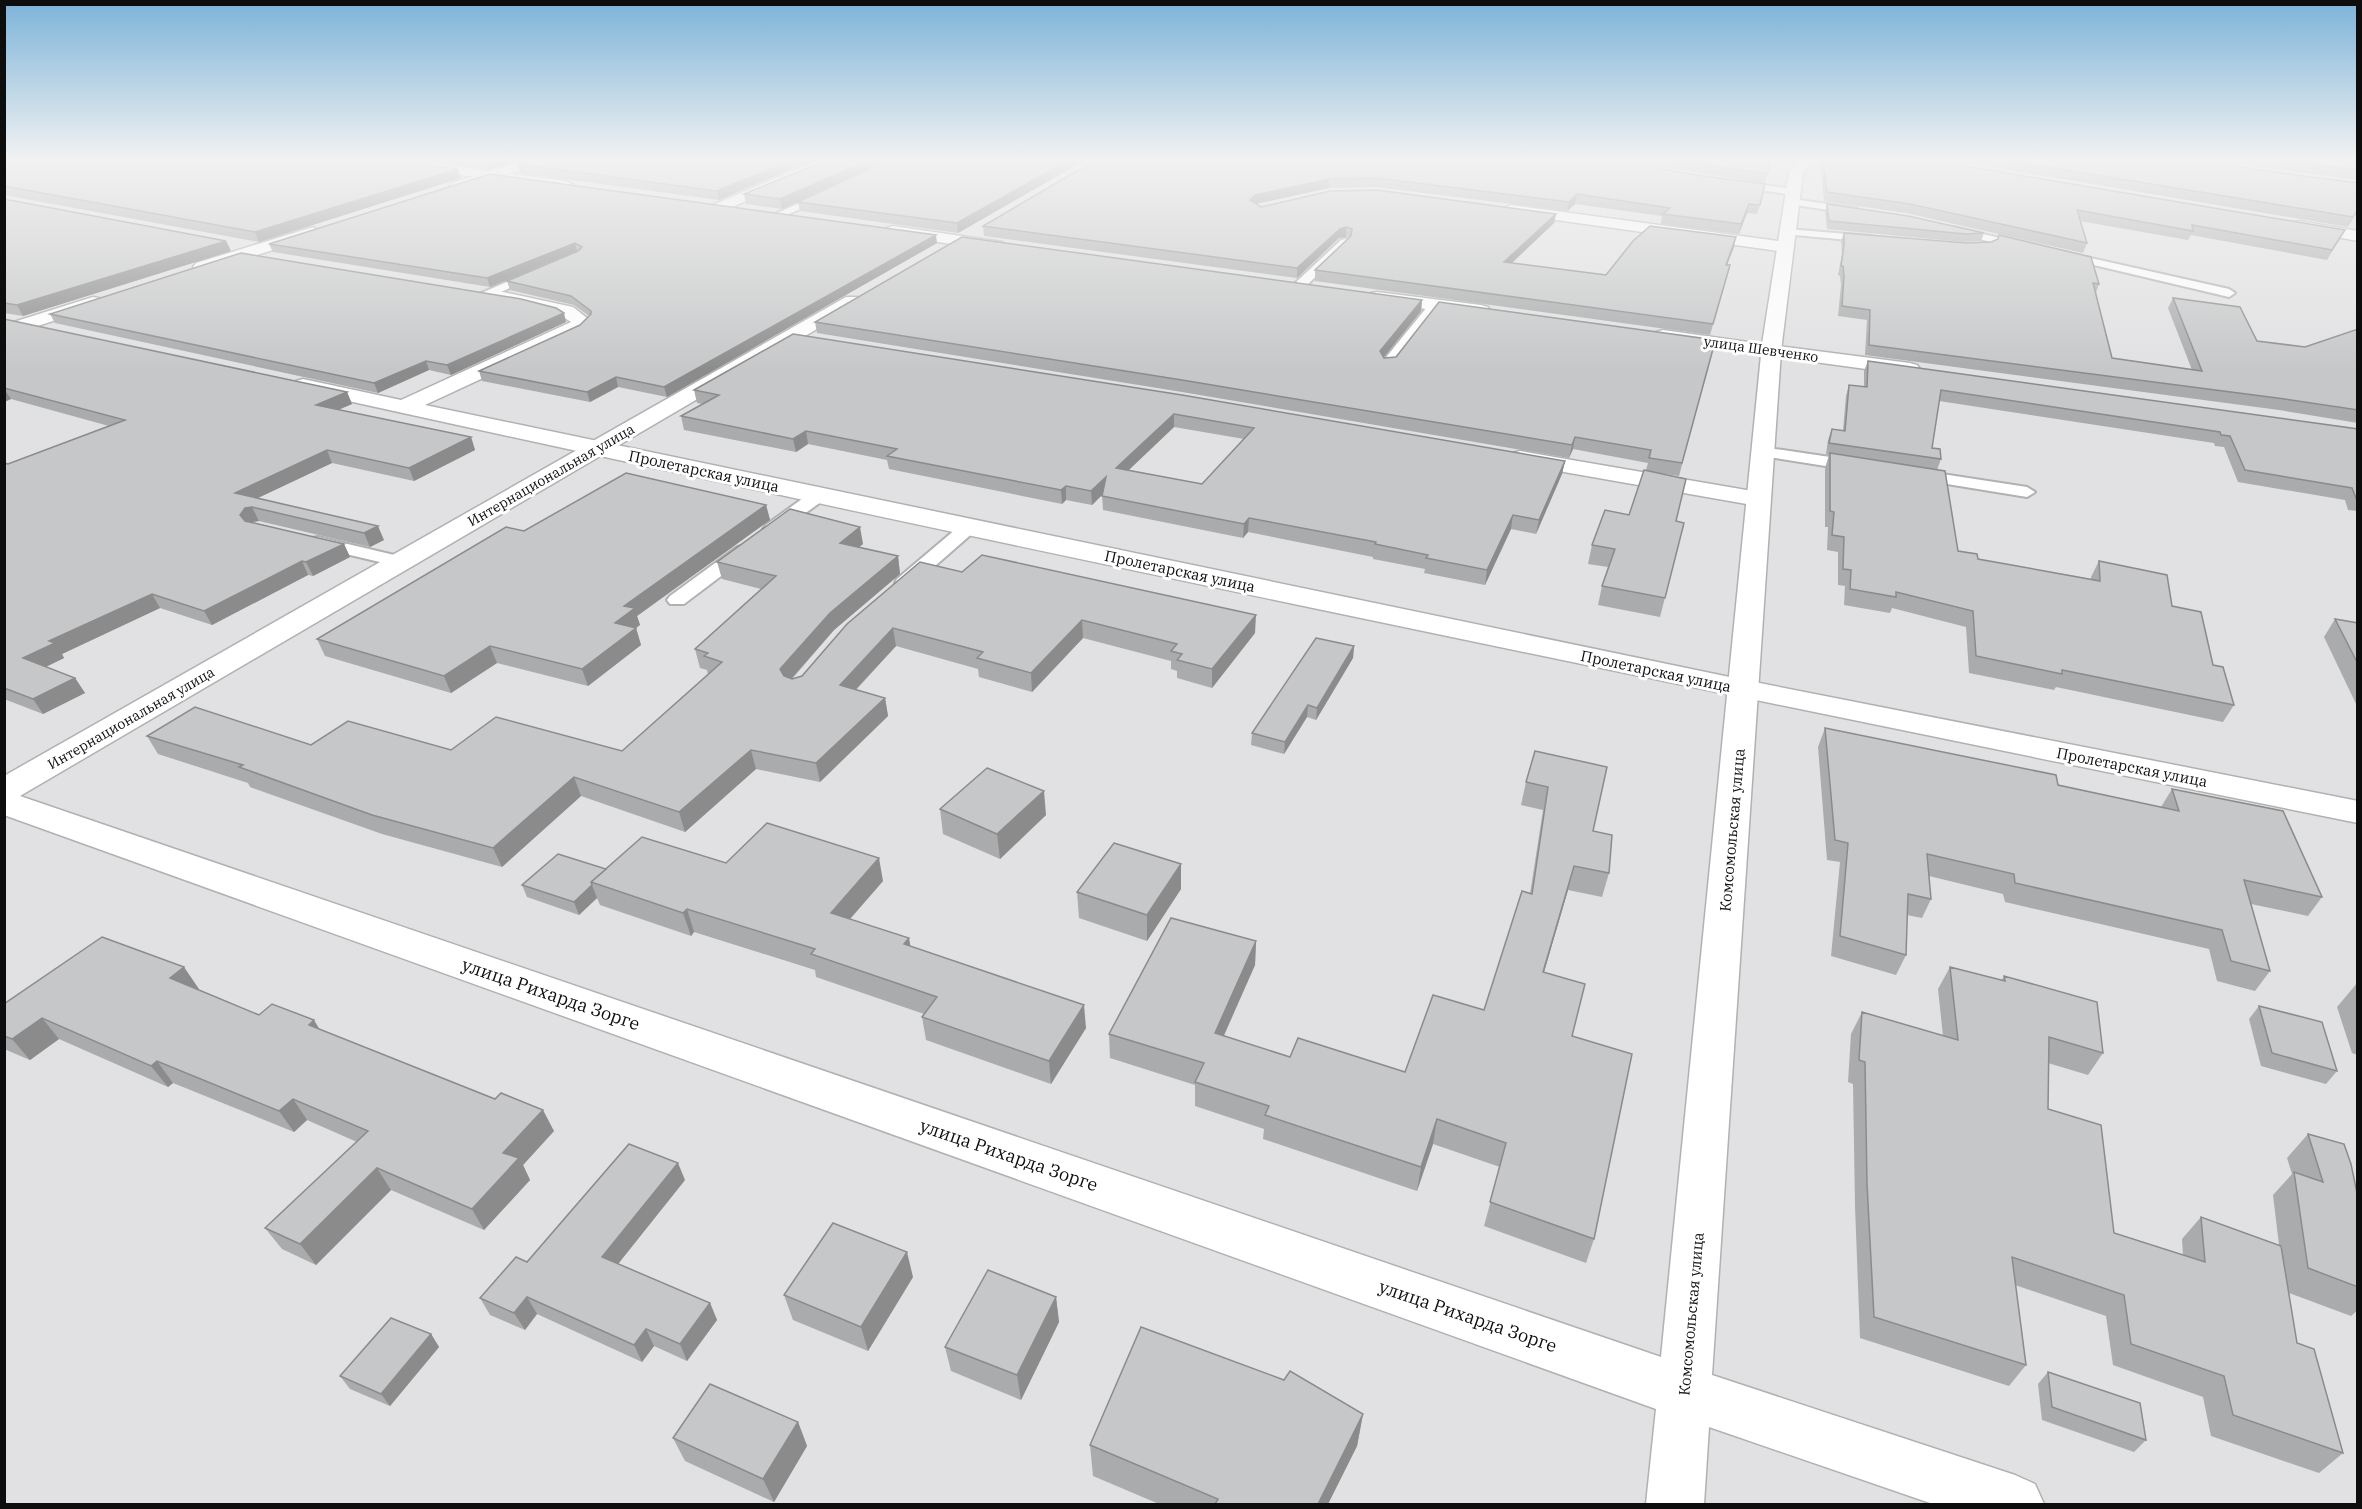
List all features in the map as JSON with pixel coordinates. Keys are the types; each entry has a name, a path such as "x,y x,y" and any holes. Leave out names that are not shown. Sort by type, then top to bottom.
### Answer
{"street":[{"path":"185,273 319,230"},
{"path":"889,230 1017,248"},
{"path":"928,258 975,230"},
{"name":"Комсомольская улица","path":"1675,1504 1762,452 1771,351 1788,230"},
{"path":"2325,230 2358,236"},
{"path":"225,242 277,260"},
{"path":"1292,286 1321,290"},
{"path":"403,407 575,328 583,321 566,310 462,290"},
{"name":"Интернациональная улица","path":"4,791 868,292"},
{"path":"1355,294 1504,315"},
{"path":"12,325 106,298"},
{"path":"12,325 72,334"},
{"name":"улица Шевченко","path":"1643,333 1924,371"},
{"path":"789,337 824,342"},
{"name":"Пролетарская улица","path":"277,379 596,449 1744,689 2358,812"},
{"path":"1499,454 1758,499"},
{"name":"улица Рихарда Зорге","path":"4,803 1684,1392 2015,1504"}],"lane":[{"path":"1841,230 1881,240"},
{"path":"1957,230 2229,293"},
{"path":"1292,286 1345,242"},
{"path":"1974,248 2004,242"},
{"path":"485,294 546,269"},
{"path":"1388,364 1435,305"},
{"path":"1762,452 1878,470"},
{"path":"1901,473 2027,492"},
{"path":"677,600 819,495"},
{"path":"888,597 969,527"},
{"path":"302,538 401,562"}],"building":[{"path":"4,230 170,230 226,241 17,305 4,303"},
{"path":"312,230 903,230 936,235 664,387 616,377 587,392 479,371 580,325 591,314 591,311 571,296 507,281 578,251 582,247 575,243 487,278 269,244"},
{"path":"1016,230 1338,230 1297,268"},
{"path":"1352,230 1538,230 1504,262 1606,275 1633,241 1645,230 1685,230 1736,237 1726,265 1730,265 1713,324 1315,270 1351,236"},
{"path":"1928,230 1972,230 1984,233 1966,234"},
{"path":"2030,230 2083,230 2087,243"},
{"path":"2222,230 2345,230 2332,250"},
{"path":"1844,233 1966,243 1991,242 1998,239 1999,235 2091,257 2099,284 2093,283 2112,358 2202,371 2173,298 2240,307 2257,341 2305,347 2358,329 2358,410 1869,345 1870,310 1842,306 1844,276 1843,266 1841,266"},
{"path":"962,237 1422,300 1380,351 1384,358 1396,357 1439,302 1708,339 1706,348 1713,349 1682,463 1649,458 1651,450 1575,437 1572,445 815,322"},
{"path":"241,253 521,299 556,308 564,313 447,365 426,361 374,383 50,314"},
{"path":"4,319 347,392 316,405 471,437 409,468 327,450 235,493 378,526 364,533 252,507 245,508 240,515 245,521 344,544 306,562 302,561 204,611 152,594 49,641 55,643 23,658 75,678 33,699 4,688 4,463 8,464 125,420 4,388"},
{"path":"793,334 1182,395 1565,461 1539,520 1513,515 1487,570 1426,558 1428,555 1375,544 1376,542 1249,518 1244,524 1102,496 1106,477 1091,491 1066,486 1061,490 887,456 897,449 806,431 793,439 681,416 719,395 694,390","holes":["1174,414 1254,428 1202,484 1116,468"]},
{"path":"1868,361 2358,429 2358,498 2352,488 2245,470 2230,436 2221,435 2220,432 1941,390 1932,448 1940,449 1941,459 1829,443 1832,429 1845,431 1849,385 1867,387"},
{"path":"1830,453 1945,471 1958,551 1977,554 1978,559 2100,581 2099,561 2167,575 2172,606 2201,612 2213,665 2223,667 2234,705 2062,670 2062,674 1976,656 1973,611 1896,592 1896,597 1850,589 1851,570 1843,569 1844,537 1832,535 1834,512 1830,511"},
{"path":"1644,470 1686,479 1676,521 1684,523 1665,598 1602,586 1615,549 1592,545 1605,510 1629,515"},
{"path":"626,473 766,505 624,606 635,608 615,623 636,628 582,669 490,646 444,676 317,639 506,527 524,531"},
{"path":"790,509 860,527 840,543 898,556 830,613 780,669 784,676 792,679 802,676 847,624 920,562 962,572 982,555 1256,615 1212,669 1177,660 1182,654 1171,651 1177,644 1082,620 1031,673 977,658 983,652 893,628 840,685 885,698 816,763 751,750 679,812 574,777 493,848 372,815 239,767 243,765 147,736 195,707 311,745 348,721 451,750 496,717 622,751 722,662 704,656 708,653 695,649 776,576 717,562"},
{"path":"2335,619 2358,623 2358,664"},
{"path":"1316,638 1354,646 1317,708 1308,705 1285,742 1252,733"},
{"path":"1825,728 2056,775 2058,785 2179,811 2172,789 2283,811 2322,897 2244,880 2270,971 2231,961 2222,930 2015,883 2014,874 1927,854 1931,899 1908,894 1906,955 1840,936 1848,843 1835,840"},
{"path":"1535,751 1607,767 1593,831 1612,835 1609,873 1574,866 1543,972 1585,984 1572,1036 1632,1054 1594,1239 1490,1202 1506,1143 1437,1119 1421,1167 1265,1115 1269,1106 1195,1082 1204,1063 1109,1034 1171,918 1256,941 1215,1033 1290,1057 1298,1038 1405,1072 1433,995 1484,1010 1522,891 1532,894 1548,787 1526,782"},
{"path":"987,768 1044,791 997,834 940,809"},
{"path":"767,823 879,858 831,913 909,938 904,944 1084,1005 1049,1061 922,1017 937,997 811,954 815,949 687,909 683,913 591,882 642,837 726,863"},
{"path":"1114,843 1181,864 1147,915 1077,892"},
{"path":"558,854 606,869 574,902 522,885"},
{"path":"102,937 184,967 170,978 259,1015 272,1004 314,1020 309,1025 495,1099 501,1093 543,1110 503,1153 519,1158 472,1209 377,1168 300,1244 265,1228 368,1131 293,1099 279,1111 157,1061 151,1066 42,1018 12,1039 4,1036 4,1004"},
{"path":"1950,967 2005,981 2004,976 2097,1002 2103,1053 2049,1037 2048,1109 2101,1125 2114,1233 2205,1262 2201,1217 2281,1246 2297,1343 2314,1349 2343,1453 2233,1415 2224,1376 2131,1344 2124,1295 2012,1257 2026,1365 1874,1317 1867,1184 1865,1062 1859,1060 1862,1012 1958,1040"},
{"path":"2259,1006 2322,1022 2337,1071 2272,1053"},
{"path":"2308,1134 2344,1144 2351,1164 2358,1198 2358,1287 2308,1268 2294,1172 2323,1182"},
{"path":"629,1144 678,1163 602,1257 710,1303 680,1344 646,1329 634,1345 527,1297 514,1313 480,1298 516,1257 527,1262"},
{"path":"833,1223 907,1252 861,1327 784,1295"},
{"path":"988,1270 1056,1297 1017,1375 945,1347"},
{"path":"391,1318 431,1334 381,1394 340,1376"},
{"path":"1141,1327 1284,1380 1290,1371 1363,1414 1318,1504 1215,1504 1218,1499 1090,1445"},
{"path":"2048,1372 2140,1403 2146,1440 2052,1407"},
{"path":"710,1384 798,1422 763,1479 673,1438"}]}
